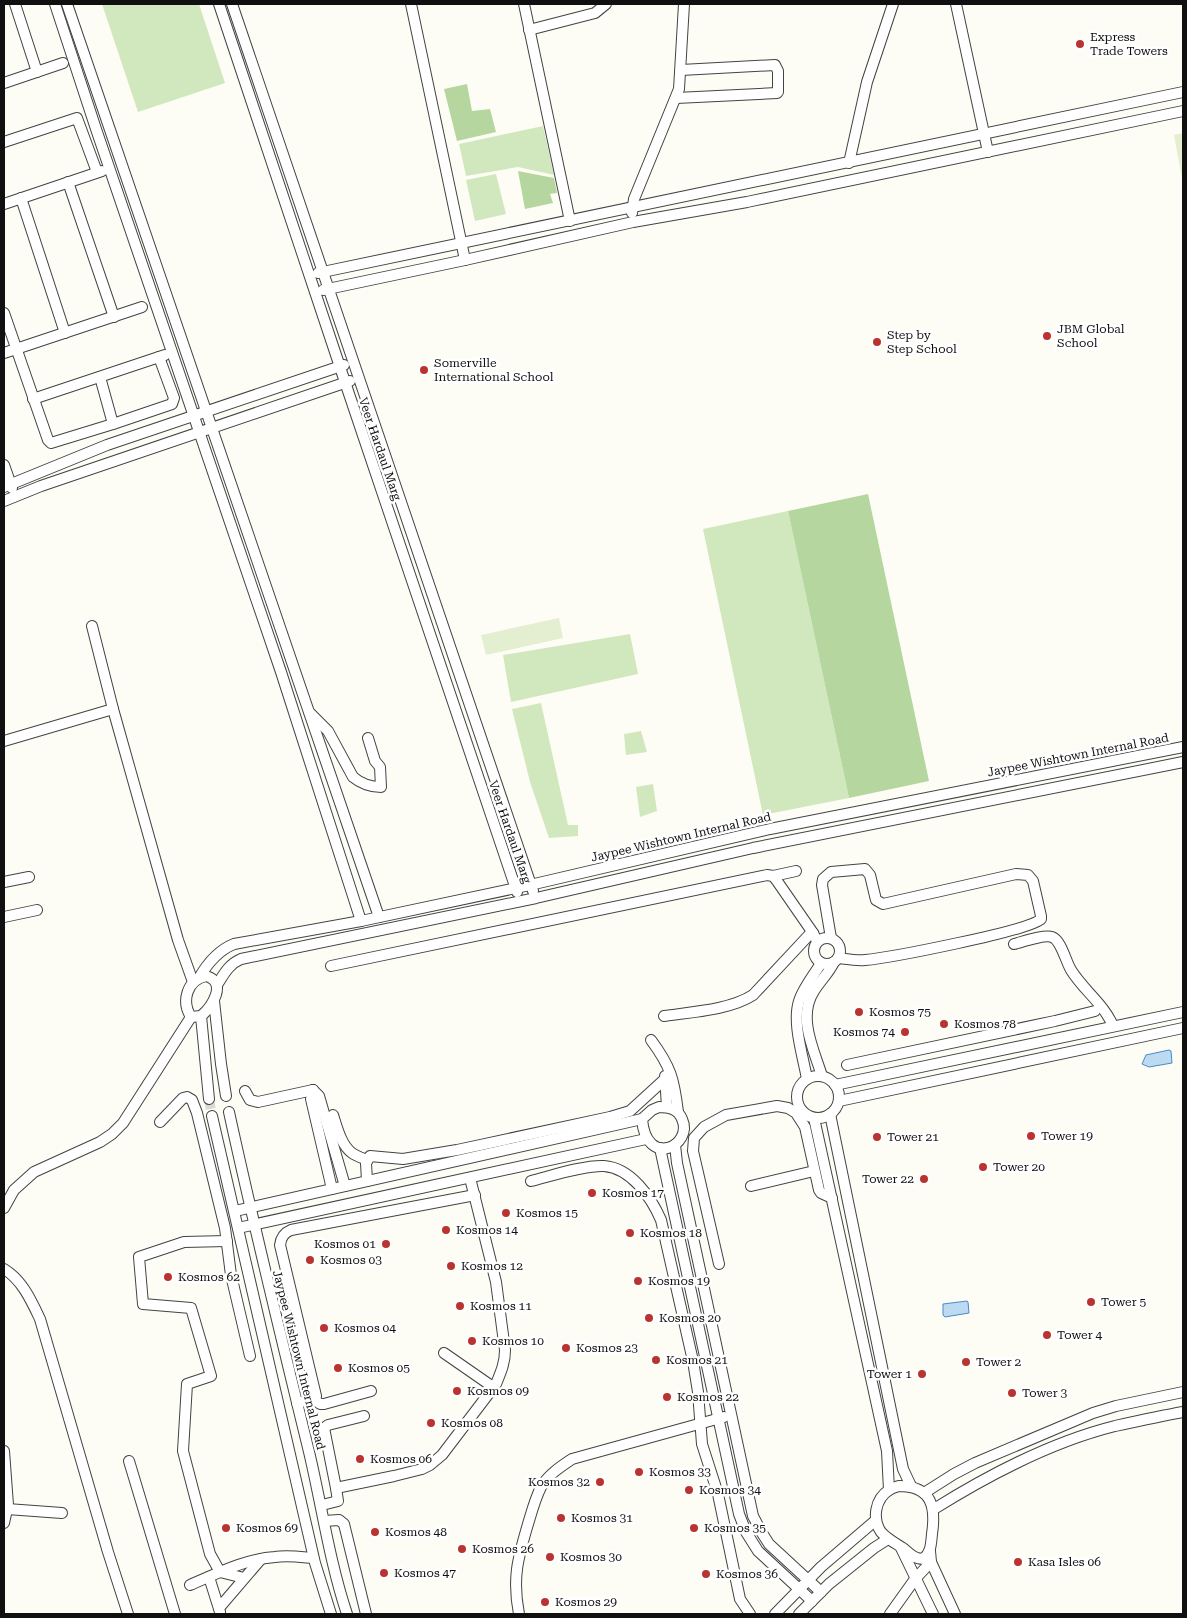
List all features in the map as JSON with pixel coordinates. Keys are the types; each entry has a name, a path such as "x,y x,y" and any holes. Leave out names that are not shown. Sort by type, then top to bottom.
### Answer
{"street":[{"path":"15,4 37,72"},
{"path":"55,4 281,672 361,921"},
{"path":"67,4 379,917"},
{"name":"Veer Hardaul Marg","path":"219,4 344,382 520,900"},
{"name":"Veer Hardaul Marg","path":"232,4 352,362 536,898"},
{"path":"411,4 465,260"},
{"path":"524,4 570,221"},
{"path":"529,30 595,13 606,4"},
{"path":"633,222 632,207 679,89 684,4"},
{"path":"849,163 867,82 893,4"},
{"path":"956,4 988,152"},
{"path":"4,83 63,63"},
{"path":"676,98 778,92 778,71 775,65 681,70"},
{"path":"310,275 1183,92"},
{"path":"315,292 633,222 747,202 1183,111"},
{"path":"4,142 77,118 97,172"},
{"path":"4,204 122,164"},
{"path":"68,182 114,317"},
{"path":"20,198 65,333"},
{"path":"4,353 142,307"},
{"path":"4,313 33,399 48,440 51,443 55,444 172,404 174,398 159,357"},
{"path":"33,399 173,353"},
{"path":"7,485 107,445 352,362"},
{"path":"100,376 113,424"},
{"path":"4,501 212,427 358,378"},
{"path":"4,465 7,485 16,496"},
{"path":"92,626 113,709 178,940 196,980 206,976 212,977 217,985"},
{"path":"4,741 113,709"},
{"path":"309,713 328,730 353,777 382,791 380,767 375,762 368,738"},
{"name":"Jaypee Wishtown Internal Road","path":"209,1099 196,1016 187,1010 185,1000 196,980 217,955 225,948 234,944 361,921 530,885 770,829 1183,747"},
{"path":"4,1208 9,1189 34,1172 100,1142 123,1123 196,1016 208,1010 214,1000 217,985 228,968 234,962 241,959 536,898 753,848 1183,762"},
{"path":"773,876 815,937 813,954 821,963 830,964 836,960 864,960 888,957 1037,923 1041,920 1041,916 1033,881 1028,875 1016,874 882,904 876,900 870,876 865,869 831,872 823,879 822,885 831,938"},
{"path":"331,966 768,875 773,876 796,871"},
{"path":"4,882 29,876"},
{"path":"4,917 37,910"},
{"path":"664,1016 733,1005 744,1001 753,995 809,935 831,938 838,943 840,948 836,960 814,990 806,1012 808,1030 822,1076"},
{"path":"1014,944 1048,936 1054,938 1059,943 1070,968 1104,1008 1113,1026"},
{"path":"807,1079 796,1015 802,994 821,963"},
{"path":"1094,998 1100,1029"},
{"path":"214,1000 226,1096"},
{"path":"848,1065 1095,1011"},
{"path":"835,1085 1183,1012"},
{"path":"839,1101 1183,1028"},
{"path":"650,1040 663,1057 667,1075 668,1107"},
{"path":"642,1119 643,1132 646,1139 652,1145 668,1148 676,1145 681,1139 684,1132 684,1123 678,1112 674,1079 667,1075"},
{"path":"367,1181 366,1168 367,1160 370,1156 403,1159 457,1150 610,1118 630,1111 667,1075"},
{"path":"822,1076 835,1085 839,1101 836,1109 830,1114 822,1118 814,1118 806,1115 801,1109 797,1101 797,1093 800,1086 807,1079 822,1076"},
{"path":"245,1091 250,1100 254,1102 313,1090"},
{"path":"313,1090 319,1096 345,1186"},
{"path":"313,1090 311,1099 332,1189"},
{"path":"160,1122 183,1098 187,1097 192,1100 197,1113 227,1241 231,1275 250,1356"},
{"path":"719,1264 694,1151 694,1138 704,1127 726,1115 777,1106 788,1108 796,1113 806,1127 819,1190 821,1193 832,1198"},
{"path":"234,1211 642,1119 652,1110 659,1107 668,1107 678,1112"},
{"name":"Jaypee Wishtown Internal Road","path":"229,1112 254,1225 322,1505 331,1559 347,1614"},
{"path":"830,1114 901,1460 911,1486"},
{"path":"333,1115 342,1140 347,1147 352,1153 367,1160"},
{"path":"212,1116 313,1558 331,1614"},
{"path":"814,1118 887,1451 889,1490"},
{"path":"238,1228 646,1139"},
{"path":"676,1145 677,1163 753,1516 769,1544 821,1592"},
{"path":"660,1148 739,1514 746,1532 758,1551 812,1601"},
{"path":"588,1152 592,1166"},
{"path":"531,1181 592,1166 604,1166 614,1168 627,1176 638,1185 655,1205 661,1220 693,1361 702,1444 718,1494 740,1599 750,1614"},
{"path":"751,1186 814,1171"},
{"path":"336,1488 394,1476 430,1465 442,1455 493,1387 502,1371 505,1350 496,1282 470,1178"},
{"path":"314,1399 316,1396 280,1245 281,1238 286,1232 291,1230 475,1195"},
{"path":"227,1241 184,1242 139,1257 143,1304 191,1308 211,1376 187,1384 183,1451 210,1554 220,1572 244,1578"},
{"path":"4,1269 20,1284 30,1297 40,1319 128,1614"},
{"path":"444,1353 493,1387"},
{"path":"314,1399 320,1404 324,1404 370,1390"},
{"path":"924,1493 974,1463 1093,1413 1116,1406 1183,1392"},
{"path":"297,1403 314,1399"},
{"path":"699,1408 716,1404"},
{"path":"934,1509 985,1478 1072,1440 1114,1426 1183,1412"},
{"path":"519,1614 515,1575 518,1557 535,1501 542,1486 557,1468 572,1459 732,1415"},
{"path":"322,1505 338,1501 324,1428 328,1425 364,1416"},
{"path":"4,1453 7,1509 4,1524"},
{"path":"129,1461 175,1614"},
{"path":"930,1556 920,1559 916,1558 888,1539 880,1531 876,1520 876,1509 881,1498 889,1490 899,1486 911,1486 924,1493 929,1499 934,1509 930,1556 955,1614"},
{"path":"7,1509 62,1513"},
{"path":"324,1521 339,1520 344,1524 366,1614"},
{"path":"775,1614 821,1567 876,1520"},
{"path":"799,1614 829,1584 888,1539"},
{"path":"901,1547 933,1614"},
{"path":"190,1585 243,1563 261,1559 281,1556 313,1558"},
{"path":"890,1614 930,1556"},
{"path":"220,1611 244,1578 261,1559"},
{"path":"210,1577 220,1611"}],"green space":[{"path":"102,4 199,4 225,83 138,112"},
{"path":"467,84 472,111 490,109 496,132 457,141 444,89"},
{"path":"543,126 554,175 518,167 466,176 459,144"},
{"path":"1183,133 1183,184 1174,135"},
{"path":"518,171 554,178 557,193 550,194 553,203 525,209"},
{"path":"496,174 506,214 475,221 466,180"},
{"path":"868,494 929,781 849,798 788,511"},
{"path":"788,511 849,798 763,815 703,529"},
{"path":"559,618 563,638 486,655 481,635"},
{"path":"630,634 638,674 511,702 503,655"},
{"path":"541,703 568,825 578,825 578,836 549,838 530,782 512,709"},
{"path":"641,731 647,752 626,755 624,734"},
{"path":"653,784 657,811 640,817 636,787"}],"water":[{"path":"1171,1051 1172,1063 1149,1067 1142,1064 1146,1055"},
{"path":"967,1301 969,1313 945,1317 943,1315 943,1304"}],"tunnel":[{"path":"209,1099 212,1116"}],"place":[{"name":"Express Trade Towers","path":"1080,44"},
{"name":"JBM Global School","path":"1047,336"},
{"name":"Step by Step School","path":"877,342"},
{"name":"Somerville International School","path":"424,370"},
{"name":"Kosmos 75","path":"859,1012"},
{"name":"Kosmos 78","path":"944,1024"},
{"name":"Kosmos 74","path":"905,1032"},
{"name":"Tower 19","path":"1031,1136"},
{"name":"Tower 21","path":"877,1137"},
{"name":"Tower 20","path":"983,1167"},
{"name":"Tower 22","path":"924,1179"},
{"name":"Kosmos 17","path":"592,1193"},
{"name":"Kosmos 15","path":"506,1213"},
{"name":"Kosmos 14","path":"446,1230"},
{"name":"Kosmos 18","path":"630,1233"},
{"name":"Kosmos 01","path":"386,1244"},
{"name":"Kosmos 03","path":"310,1260"},
{"name":"Kosmos 12","path":"451,1266"},
{"name":"Kosmos 62","path":"168,1277"},
{"name":"Kosmos 19","path":"638,1281"},
{"name":"Tower 5","path":"1091,1302"},
{"name":"Kosmos 11","path":"460,1306"},
{"name":"Kosmos 20","path":"649,1318"},
{"name":"Kosmos 04","path":"324,1328"},
{"name":"Tower 4","path":"1047,1335"},
{"name":"Kosmos 10","path":"472,1341"},
{"name":"Kosmos 23","path":"566,1348"},
{"name":"Kosmos 21","path":"656,1360"},
{"name":"Tower 2","path":"966,1362"},
{"name":"Kosmos 05","path":"338,1368"},
{"name":"Tower 1","path":"922,1374"},
{"name":"Kosmos 09","path":"457,1391"},
{"name":"Tower 3","path":"1012,1393"},
{"name":"Kosmos 22","path":"667,1397"},
{"name":"Kosmos 08","path":"431,1423"},
{"name":"Kosmos 06","path":"360,1459"},
{"name":"Kosmos 33","path":"639,1472"},
{"name":"Kosmos 32","path":"600,1482"},
{"name":"Kosmos 34","path":"689,1490"},
{"name":"Kosmos 31","path":"561,1518"},
{"name":"Kosmos 69","path":"226,1528"},
{"name":"Kosmos 35","path":"694,1528"},
{"name":"Kosmos 48","path":"375,1532"},
{"name":"Kosmos 26","path":"462,1549"},
{"name":"Kosmos 30","path":"550,1557"},
{"name":"Kasa Isles 06","path":"1018,1562"},
{"name":"Kosmos 47","path":"384,1573"},
{"name":"Kosmos 36","path":"706,1574"},
{"name":"Kosmos 29","path":"545,1602"}]}
